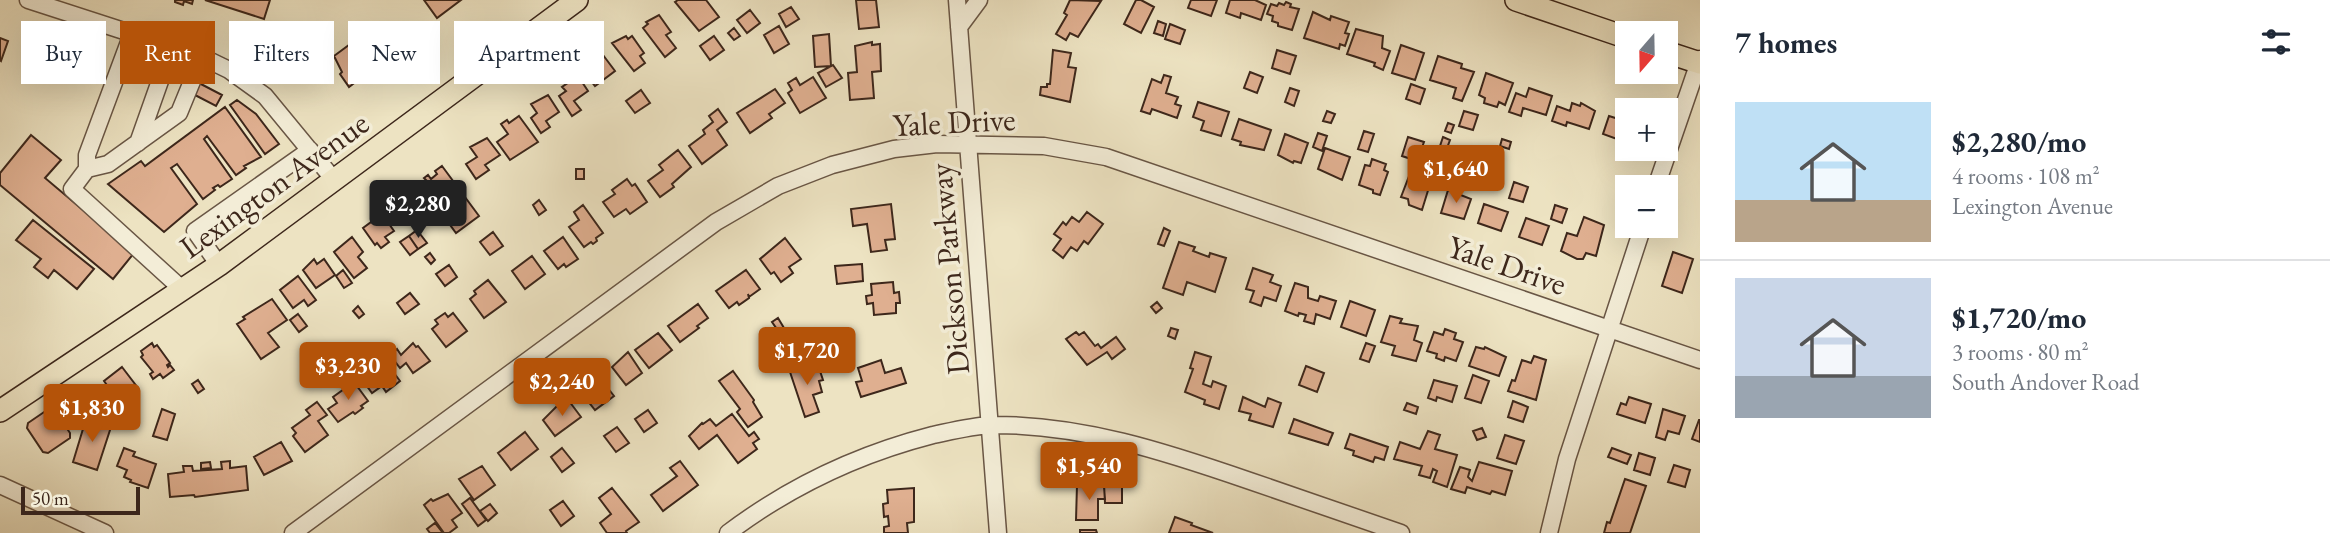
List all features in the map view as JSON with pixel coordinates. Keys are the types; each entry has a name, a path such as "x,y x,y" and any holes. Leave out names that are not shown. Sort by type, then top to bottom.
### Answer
{"main road":[{"name":"Lexington Avenue","path":"0,411 219,265 577,0"},
{"path":"1516,0 1615,34"},
{"path":"1678,55 1700,62"}],"street":[{"path":"28,0 120,30"},
{"name":"Dickson Parkway","path":"957,0 998,533"},
{"path":"959,27 979,0"},
{"path":"1660,175 1700,62"},
{"path":"215,63 265,96 335,181"},
{"path":"120,66 87,155 87,169 72,189 183,290"},
{"path":"138,143 159,84"},
{"path":"87,169 108,164 179,114 191,84"},
{"name":"Yale Drive","path":"293,533 689,240 778,186 807,174 894,149 937,144 1044,146 1106,157 1700,360"},
{"path":"219,265 195,232 310,150"},
{"path":"1549,533 1567,459 1639,238"},
{"path":"728,533 776,499 847,464 904,443 990,425 1066,430 1160,451 1401,533"},
{"path":"0,485 105,533"}],"building":[{"path":"175,0 193,0 192,4 184,1 183,5"},
{"path":"205,0 270,0 264,19"},
{"path":"424,0 461,0 437,18"},
{"path":"706,0 719,17 699,31 675,2"},
{"path":"856,0 876,0 879,27 859,29"},
{"path":"1070,0 1101,1 1078,37 1070,33 1066,40 1056,34 1067,15 1064,13"},
{"path":"1136,0 1154,7 1141,33 1124,24"},
{"path":"1191,0 1217,0 1211,16 1188,8"},
{"path":"1230,0 1255,0 1266,5 1261,20 1241,13 1240,18 1226,13"},
{"path":"1286,2 1291,4 1290,7 1299,9 1292,30 1278,26 1278,23 1272,21 1273,16 1267,14 1271,4 1277,6"},
{"path":"791,7 799,19 786,27 779,14"},
{"path":"750,10 760,23 747,33 737,20"},
{"path":"1313,12 1330,20 1331,16 1349,22 1345,33 1349,34 1345,46 1340,44 1339,49 1304,38"},
{"path":"659,15 671,32 666,35 676,48 665,57 643,28 648,24 646,22"},
{"path":"1158,21 1166,24 1163,36 1154,33"},
{"path":"1170,24 1185,30 1180,44 1165,39"},
{"path":"779,26 789,44 774,53 764,35"},
{"path":"734,28 740,36 734,40 728,33"},
{"path":"1356,29 1383,36 1382,48 1390,51 1383,70 1374,66 1375,63 1347,54"},
{"path":"829,34 831,66 815,67 813,36"},
{"path":"626,36 628,39 632,36 644,53 640,56 645,63 634,71 612,43"},
{"path":"714,36 724,50 710,60 700,46"},
{"path":"0,38 8,41 1,61 0,60"},
{"path":"872,42 872,45 880,44 881,71 872,72 874,98 850,100 848,73 857,72 855,46"},
{"path":"1401,45 1424,53 1415,80 1392,73"},
{"path":"348,46 348,84 353,84 349,87 340,74 342,72 334,56"},
{"path":"1053,50 1071,53 1068,67 1076,68 1070,102 1040,95 1041,87 1050,84"},
{"path":"1277,50 1296,56 1290,74 1272,68"},
{"path":"604,56 615,71 604,79"},
{"path":"1438,56 1462,64 1461,68 1474,72 1462,101 1453,98 1456,88 1430,80"},
{"path":"833,65 842,78 826,87 818,73"},
{"path":"1250,72 1263,77 1257,93 1244,88"},
{"path":"1486,73 1513,83 1505,105 1499,102 1497,107 1484,103 1485,98 1479,95"},
{"path":"1164,75 1171,77 1166,93 1178,97 1175,104 1181,106 1177,118 1152,109 1150,114 1141,111 1152,79 1161,83"},
{"path":"813,77 826,98 800,113 788,93 792,90 788,83 796,78 800,85"},
{"path":"201,84 222,95 216,106 193,94"},
{"path":"566,84 583,84 588,91 574,101 581,110 572,116 559,96 566,91 562,87"},
{"path":"1411,84 1425,89 1420,104 1406,99"},
{"path":"1290,88 1299,91 1294,106 1285,102"},
{"path":"1529,88 1552,96 1546,115 1523,108 1521,116 1509,112 1516,93 1526,97"},
{"path":"775,89 785,103 769,114 772,118 750,133 737,113"},
{"path":"641,90 650,103 635,113 626,101"},
{"path":"548,95 559,112 546,121 550,127 541,133 531,118 537,113 531,104"},
{"path":"237,100 256,114 279,144 265,154 230,105"},
{"path":"1198,102 1229,112 1221,136 1201,130 1204,121 1193,117"},
{"path":"1572,103 1580,106 1581,103 1595,111 1589,129 1567,122 1566,126 1552,121 1557,106 1570,111"},
{"path":"225,107 261,157 244,166 246,168 236,175 207,136 204,139 232,179 213,188 215,190 203,199 177,164 171,168 197,204 164,232 108,184 141,161 145,166"},
{"path":"718,109 727,122 717,130 727,145 702,164 689,146 705,134 703,130 713,122 709,116"},
{"path":"1327,111 1335,114 1331,123 1323,121"},
{"path":"1464,111 1478,115 1473,130 1459,126"},
{"path":"519,116 538,142 510,160 497,142 508,134 501,124 507,120 509,123"},
{"path":"1609,116 1615,118 1615,138 1603,134"},
{"path":"1239,119 1271,130 1264,150 1240,145 1241,142 1232,139"},
{"path":"1448,123 1454,125 1451,133 1445,131"},
{"path":"1364,131 1374,134 1368,152 1358,149"},
{"path":"1318,133 1327,136 1322,151 1313,147"},
{"path":"1285,134 1308,143 1301,163 1293,163 1278,155"},
{"path":"31,135 61,160 45,178 134,253 113,279 0,185 0,173"},
{"path":"1408,137 1424,142 1417,161 1402,156"},
{"path":"1443,137 1450,140 1447,148 1440,146"},
{"path":"487,138 500,155 485,165 489,170 476,179 466,164 477,157 470,147"},
{"path":"1502,139 1511,142 1509,149 1500,146"},
{"path":"1325,148 1350,157 1342,180 1318,169"},
{"path":"678,150 691,167 672,184 674,187 660,197 648,181 663,170 659,165"},
{"path":"1372,159 1386,164 1384,170 1388,172 1380,195 1359,185 1365,165 1370,166"},
{"path":"1446,162 1456,166 1452,180 1441,177"},
{"path":"442,166 479,216 456,233 421,185 427,181 424,178 428,175 431,179 437,174 435,171"},
{"path":"576,169 584,169 584,179 576,179"},
{"path":"1411,171 1426,176 1424,182 1430,184 1422,210 1409,205 1408,199 1401,197"},
{"path":"627,179 632,186 635,184 647,202 630,214 626,209 614,217 603,202 615,194 612,190"},
{"path":"1514,182 1528,187 1523,202 1509,198"},
{"path":"416,190 427,206 422,210 426,215 417,221 413,216 407,221 395,205 402,200 400,198"},
{"path":"1448,190 1471,199 1464,219 1441,213"},
{"path":"539,200 546,210 539,215 533,205"},
{"path":"891,204 895,239 885,240 887,250 871,252 867,224 853,226 851,209"},
{"path":"1484,204 1508,212 1501,231 1478,223"},
{"path":"583,205 603,233 593,244 591,242 584,247 569,227 579,220 574,212"},
{"path":"1555,205 1567,209 1562,223 1551,219"},
{"path":"1087,212 1103,224 1088,244 1084,241 1077,251 1071,247 1063,258 1053,250 1061,239 1054,234 1063,222 1066,225 1072,217 1079,222"},
{"path":"382,214 394,231 385,237 389,242 381,248 377,243 375,245 363,228"},
{"path":"1584,217 1604,225 1596,256 1586,253 1583,259 1577,259 1561,251 1567,233 1577,236"},
{"path":"1526,218 1549,226 1542,245 1519,237"},
{"path":"33,220 94,269 77,289 54,270 48,278 34,267 41,259 16,240"},
{"path":"1164,228 1170,231 1164,246 1158,244"},
{"path":"417,230 427,243 418,249 409,236"},
{"path":"493,232 503,246 490,255 480,242"},
{"path":"409,236 418,249 410,255 400,242"},
{"path":"352,237 363,252 358,257 367,268 354,278 334,252"},
{"path":"563,237 578,259 558,269 544,251"},
{"path":"785,238 801,259 789,267 793,273 781,282 760,259"},
{"path":"1179,242 1195,247 1193,251 1209,257 1210,253 1226,258 1215,292 1187,282 1183,295 1163,288"},
{"path":"1673,252 1693,259 1682,293 1662,286"},
{"path":"430,253 435,260 431,264 425,257"},
{"path":"532,256 545,274 525,289 512,271"},
{"path":"314,259 317,264 324,259 335,275 316,288 303,270"},
{"path":"862,264 863,281 837,284 835,266"},
{"path":"449,265 457,277 445,286 436,274"},
{"path":"1253,268 1273,275 1270,282 1281,286 1276,301 1264,297 1261,306 1250,302 1254,291 1246,289"},
{"path":"343,270 352,283 344,288 336,276"},
{"path":"746,270 760,289 749,297 748,294 749,298 739,305 737,302 729,308 716,291"},
{"path":"298,276 316,300 308,306 304,300 293,308 280,290"},
{"path":"488,280 506,302 484,318 470,299 476,294 474,291"},
{"path":"893,282 894,293 899,292 900,303 896,303 896,313 874,315 873,303 867,304 866,296 872,295 871,284"},
{"path":"1295,283 1308,287 1308,298 1318,301 1320,296 1336,301 1330,319 1316,314 1314,324 1304,321 1306,315 1299,313 1298,316 1285,311"},
{"path":"410,293 419,304 405,314 397,303"},
{"path":"272,299 287,320 268,333 279,347 261,359 237,324 245,319 243,317"},
{"path":"1350,301 1375,310 1366,336 1341,327"},
{"path":"1157,302 1162,308 1156,313 1151,307"},
{"path":"698,304 708,318 680,342 668,326"},
{"path":"358,306 364,314 359,318 353,311"},
{"path":"445,313 448,317 453,313 467,331 446,347 432,329 438,324 435,320"},
{"path":"298,314 307,326 299,332 290,320"},
{"path":"1390,316 1402,319 1400,323 1418,326 1414,340 1422,343 1416,361 1392,355 1395,346 1381,342"},
{"path":"778,318 784,328 779,332 772,322"},
{"path":"1171,328 1178,330 1175,339 1168,336"},
{"path":"1445,329 1456,333 1454,339 1463,342 1456,361 1445,357 1444,361 1436,358 1437,354 1427,351 1434,332 1443,335"},
{"path":"1076,332 1079,335 1084,332 1095,346 1098,344 1101,348 1116,337 1125,349 1112,359 1107,352 1087,365 1066,339"},
{"path":"658,333 672,350 649,368 635,350"},
{"path":"794,335 803,360 785,367 776,342"},
{"path":"152,343 154,347 157,345 170,363 168,367 170,365 174,370 163,378 160,374 153,379 150,374 153,372 141,357 141,351"},
{"path":"413,343 430,361 413,373 406,363 400,368 390,355 397,349 401,355"},
{"path":"1366,343 1375,346 1369,362 1360,359"},
{"path":"326,347 331,354 322,360 317,352"},
{"path":"1476,347 1485,347 1506,357 1499,376 1469,366"},
{"path":"628,352 642,373 626,385 612,367"},
{"path":"1195,352 1211,357 1203,384 1211,387 1213,381 1226,386 1219,409 1204,404 1205,400 1185,392 1193,369 1190,368"},
{"path":"1534,356 1546,360 1536,400 1508,391 1512,380 1515,381 1522,360 1531,363"},
{"path":"379,360 385,367 388,365 400,381 386,392 382,386 372,393 361,378 370,370 372,373 376,370 372,365"},
{"path":"881,360 885,373 901,368 906,383 861,397 856,382 862,381 858,368"},
{"path":"802,365 804,370 818,365 823,380 819,381 822,392 813,395 819,412 805,417 789,369"},
{"path":"1306,366 1324,373 1317,392 1299,385"},
{"path":"122,367 138,388 135,390 138,394 120,403 104,381"},
{"path":"733,371 754,400 762,417 748,427 737,412 740,409 719,381"},
{"path":"1473,375 1489,381 1481,403 1465,398"},
{"path":"599,377 614,396 595,410 580,391"},
{"path":"198,380 204,389 198,393 192,384"},
{"path":"1434,380 1457,386 1452,402 1437,397 1436,401 1428,398"},
{"path":"354,382 368,401 355,414 353,412 338,422 328,409 337,403 333,397"},
{"path":"1243,397 1265,407 1268,398 1281,403 1273,427 1249,420 1251,414 1239,411"},
{"path":"1629,397 1651,404 1645,423 1617,414 1621,403 1626,405"},
{"path":"569,401 581,417 555,436 543,420 558,405 560,408"},
{"path":"1513,401 1528,407 1523,422 1508,417"},
{"path":"317,402 327,415 318,421 328,435 305,452 293,436 296,433 292,428 310,415 306,410"},
{"path":"1407,403 1418,407 1416,414 1404,410"},
{"path":"114,405 126,420 116,428 105,412"},
{"path":"50,408 54,409 70,433 70,438 48,453 43,452 27,428 28,423"},
{"path":"162,409 175,414 167,440 153,436"},
{"path":"1663,409 1685,416 1679,434 1668,431 1665,440 1656,437"},
{"path":"648,410 657,423 644,432 635,419"},
{"path":"732,414 749,436 754,432 759,439 753,443 757,449 738,463 717,435 699,449 689,436 702,423 710,419 716,426"},
{"path":"86,419 111,427 97,470 73,462"},
{"path":"1294,419 1333,433 1328,445 1289,433"},
{"path":"1700,420 1700,442 1692,439"},
{"path":"617,427 629,443 616,452 604,436"},
{"path":"1482,428 1486,437 1477,440 1473,431"},
{"path":"1428,431 1440,435 1435,449 1457,455 1447,487 1433,482 1437,471 1433,469 1430,478 1419,475 1422,466 1394,459 1400,442 1420,449"},
{"path":"525,432 538,449 511,470 498,453"},
{"path":"1350,434 1388,447 1384,460 1375,457 1373,462 1353,455 1354,451 1345,448"},
{"path":"1505,435 1524,441 1516,464 1497,458"},
{"path":"281,442 292,461 264,475 254,457"},
{"path":"124,448 135,452 133,456 156,464 148,488 130,482 131,480 124,477 127,470 117,466"},
{"path":"562,448 574,463 562,472 551,457"},
{"path":"1612,448 1631,455 1627,464 1608,457"},
{"path":"1639,453 1655,458 1650,475 1634,470"},
{"path":"230,461 230,468 246,466 248,490 195,497 170,497 168,474 184,472 183,466 192,466 193,471 222,469 221,462"},
{"path":"680,461 698,485 663,511 651,495 677,476 670,468"},
{"path":"210,462 211,468 201,469 201,463"},
{"path":"1479,462 1512,471 1505,495 1492,491 1490,494 1467,487 1465,493 1451,489 1460,467 1470,470 1468,477 1472,481"},
{"path":"1674,465 1690,470 1685,487 1668,482"},
{"path":"482,466 495,485 474,500 459,479"},
{"path":"1625,479 1646,486 1630,533 1604,533 1607,522 1610,523"},
{"path":"1104,484 1122,484 1122,503 1105,503"},
{"path":"1077,485 1104,487 1105,499 1098,499 1098,520 1076,520"},
{"path":"612,488 639,522 626,531 627,533 607,533 600,523 611,514 599,498"},
{"path":"914,488 914,522 907,523 908,533 884,533 884,527 889,526 888,516 884,517 883,504 888,503 887,490"},
{"path":"448,494 462,513 452,520 457,527 444,533 424,505 431,499 433,501"},
{"path":"470,498 486,520 478,526 462,504"},
{"path":"563,501 574,516 561,526 550,510"},
{"path":"490,504 497,513 488,521 480,511"},
{"path":"1175,517 1192,523 1191,525 1213,533 1169,533"},
{"path":"435,523 443,533 430,533 427,529"},
{"path":"1080,530 1096,530 1097,533 1080,533"}]}
